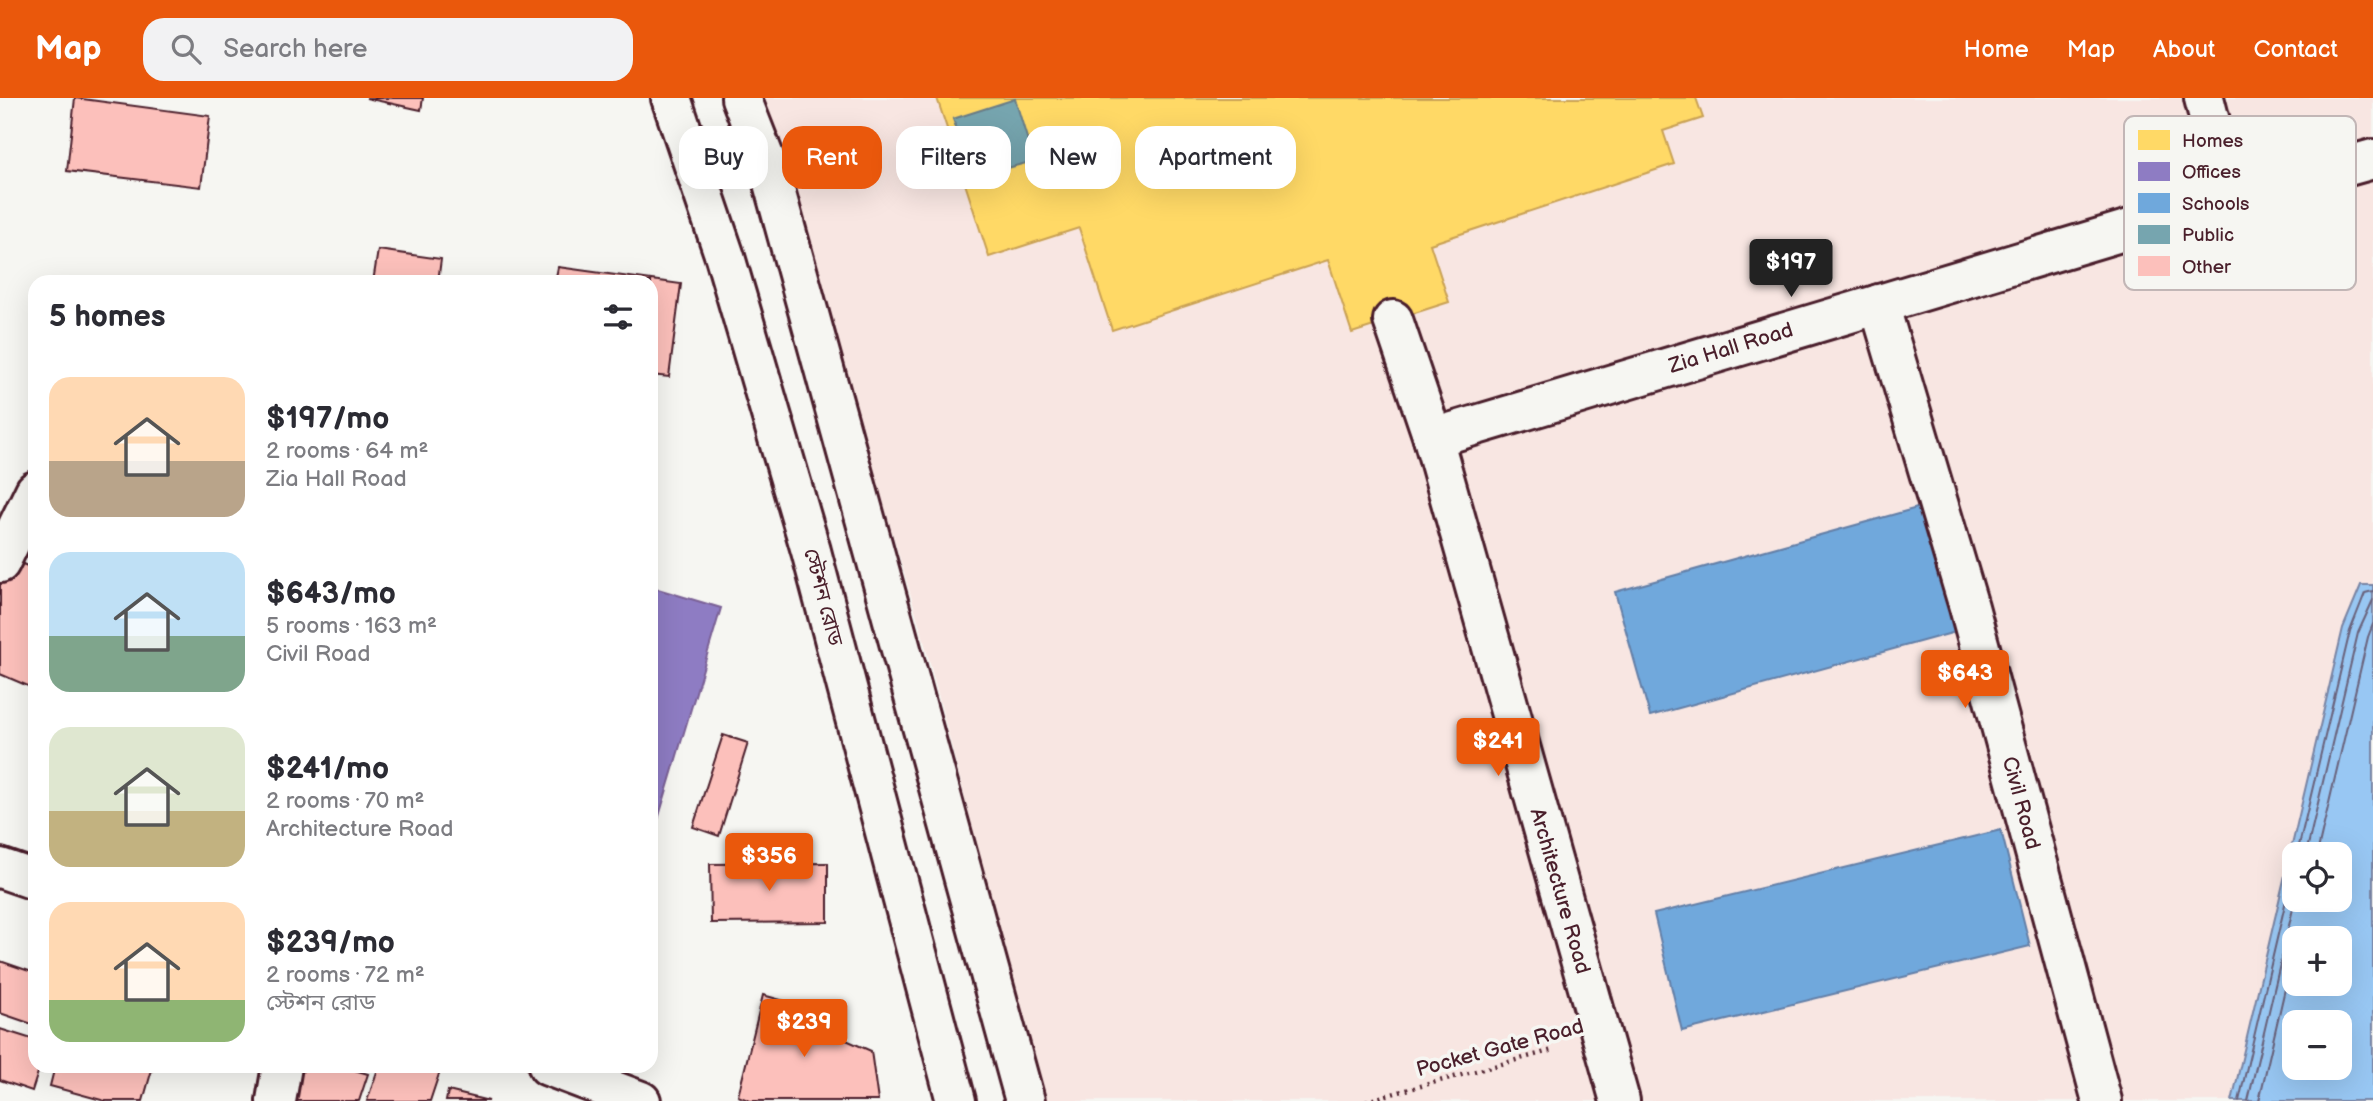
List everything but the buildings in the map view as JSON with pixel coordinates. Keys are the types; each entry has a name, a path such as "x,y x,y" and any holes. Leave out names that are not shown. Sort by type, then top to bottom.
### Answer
{"street":[{"name":"স্টেশন রোড","path":"671,98 725,257 811,551 956,1101"},
{"path":"741,98 770,172 1026,1101"},
{"path":"2204,98 2209,116"},
{"name":"Zia Hall Road","path":"2356,164 2373,159"},
{"name":"Zia Hall Road","path":"1433,438 2124,231"},
{"name":"Civil Road","path":"1880,304 1969,607 2102,1101"},
{"path":"1393,320 1433,438"},
{"name":"Architecture Road","path":"1433,438 1620,1101"},
{"path":"0,563 28,505"},
{"path":"0,868 28,878"},
{"path":"276,1101 281,1073"},
{"path":"566,1073 640,1101"}],"path":[{"name":"Pocket Gate Road","path":"1366,1101 1602,1036"}],"shaded area":[{"path":"763,98 2373,98 2373,1101 1044,1101 922,633 790,189 882,189 882,126 782,126 782,162"}],"water":[{"path":"2361,585 2373,585 2373,1101 2232,1101 2282,888 2282,912 2352,912 2352,842 2293,842 2343,628"}]}
